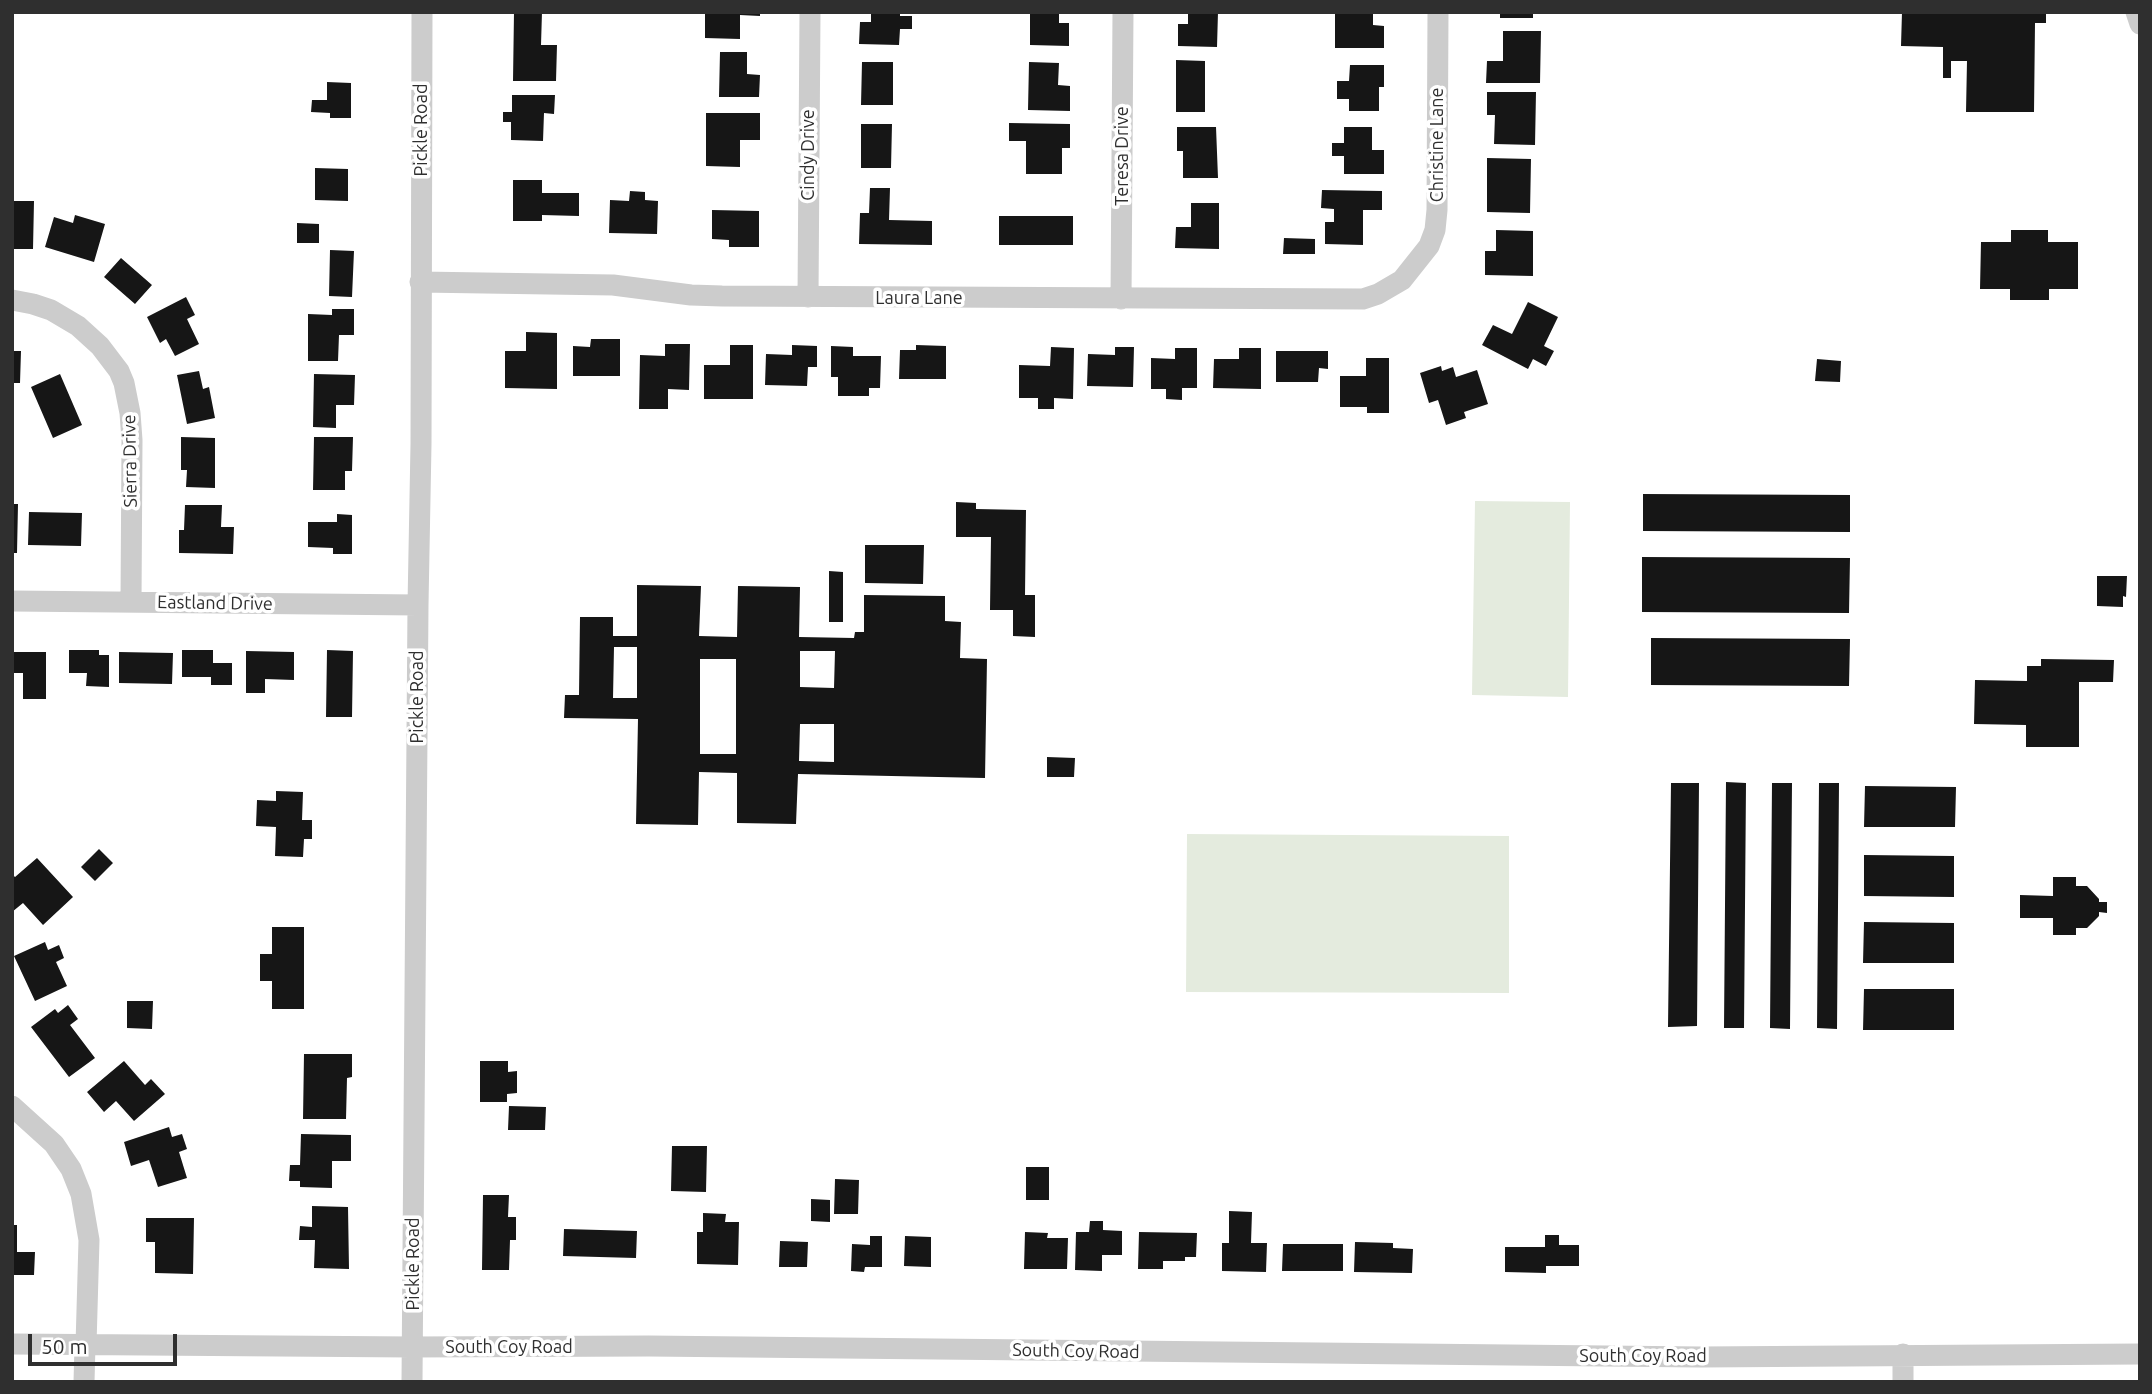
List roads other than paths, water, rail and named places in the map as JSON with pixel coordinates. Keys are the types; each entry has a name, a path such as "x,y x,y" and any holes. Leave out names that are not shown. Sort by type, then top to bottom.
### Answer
{"street":[{"name":"Pickle Road","path":"412,1382 421,444 422,12"},
{"name":"Cindy Drive","path":"808,297 810,12"},
{"name":"Teresa Drive","path":"1121,299 1123,12"},
{"name":"Christine Lane","path":"1411,271 1429,247 1435,230 1438,12"},
{"path":"2136,12 2140,24"},
{"name":"Laura Lane","path":"420,282 613,285 691,295 1363,299 1390,288 1411,271"},
{"name":"Sierra Drive","path":"12,300 51,310 78,326 100,346 119,371 124,383 132,440 131,602"},
{"name":"Eastland Drive","path":"12,601 418,606"},
{"path":"12,1105 54,1144 71,1169 81,1194 89,1240 84,1382"},
{"name":"South Coy Road","path":"12,1344 649,1346 1701,1357 2140,1354"},
{"path":"1903,1354 1903,1382"}]}
